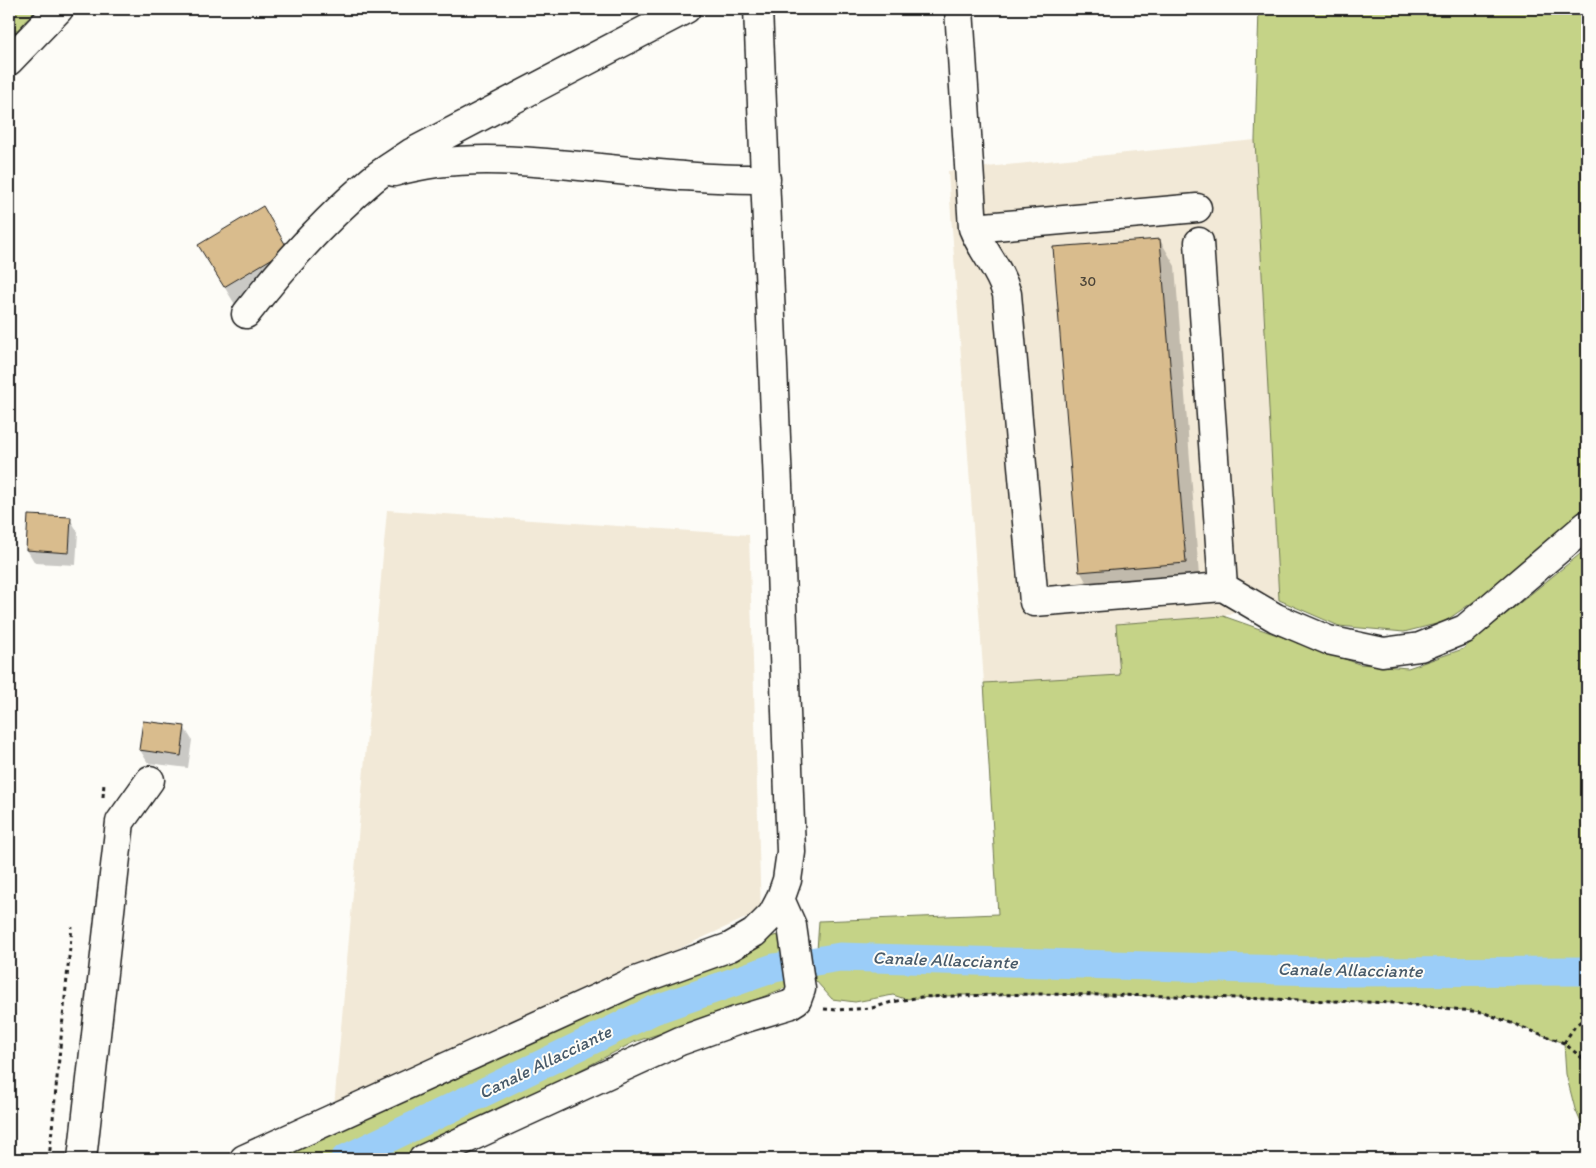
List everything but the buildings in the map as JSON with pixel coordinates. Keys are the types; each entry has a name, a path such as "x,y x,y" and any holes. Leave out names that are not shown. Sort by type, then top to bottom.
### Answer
{"street":[{"path":"9,61 59,9"},
{"path":"246,314 271,281 325,222 374,178 411,153 686,9"},
{"path":"244,1159 633,982 730,947 754,932 772,915 780,899 787,880 791,852 758,9"},
{"path":"959,9 973,228 977,239 1003,280 1007,294 1034,602 1223,587 1276,618 1328,640 1383,652 1420,647 1466,629 1587,525"},
{"path":"374,178 411,167 437,163 485,160 533,161 728,180 766,179"},
{"path":"973,228 1197,208"},
{"path":"1199,242 1223,587"},
{"path":"82,1159 120,822 150,780"},
{"path":"423,1159 680,1041 789,1005 798,989 792,926 780,899"}],"path":[{"path":"49,1159 72,927"},
{"path":"798,989 821,1009 837,1010 872,1008 921,997 1035,994 1396,1003 1482,1012 1564,1043 1587,1062"},
{"path":"1564,1043 1575,1026 1587,1016"}],"shaded area":[{"path":"1255,140 1279,600 1223,616 1116,624 1120,675 984,683 948,171"},
{"path":"387,510 749,535 761,911 334,1107"}],"green space":[{"path":"9,9 37,9 9,39"},
{"path":"1259,9 1587,9 1587,505 1499,584 1444,622 1404,632 1339,626 1279,600 1255,140"},
{"path":"1585,550 1587,552 1587,1136 1575,1109 1566,1074 1564,1043 1482,1012 1396,1003 1172,996 1035,994 961,995 905,999 893,995 855,1002 832,999 815,980 819,921 998,914 984,683 1120,675 1116,624 1223,616 1359,664 1408,668 1463,649"},
{"path":"781,934 789,986 753,1001 634,1042 498,1113 398,1159 249,1159 752,942"}],"waterway":[{"name":"Canale Allacciante","path":"345,1159 654,1010 774,968 840,957 1352,972 1587,971"}]}
